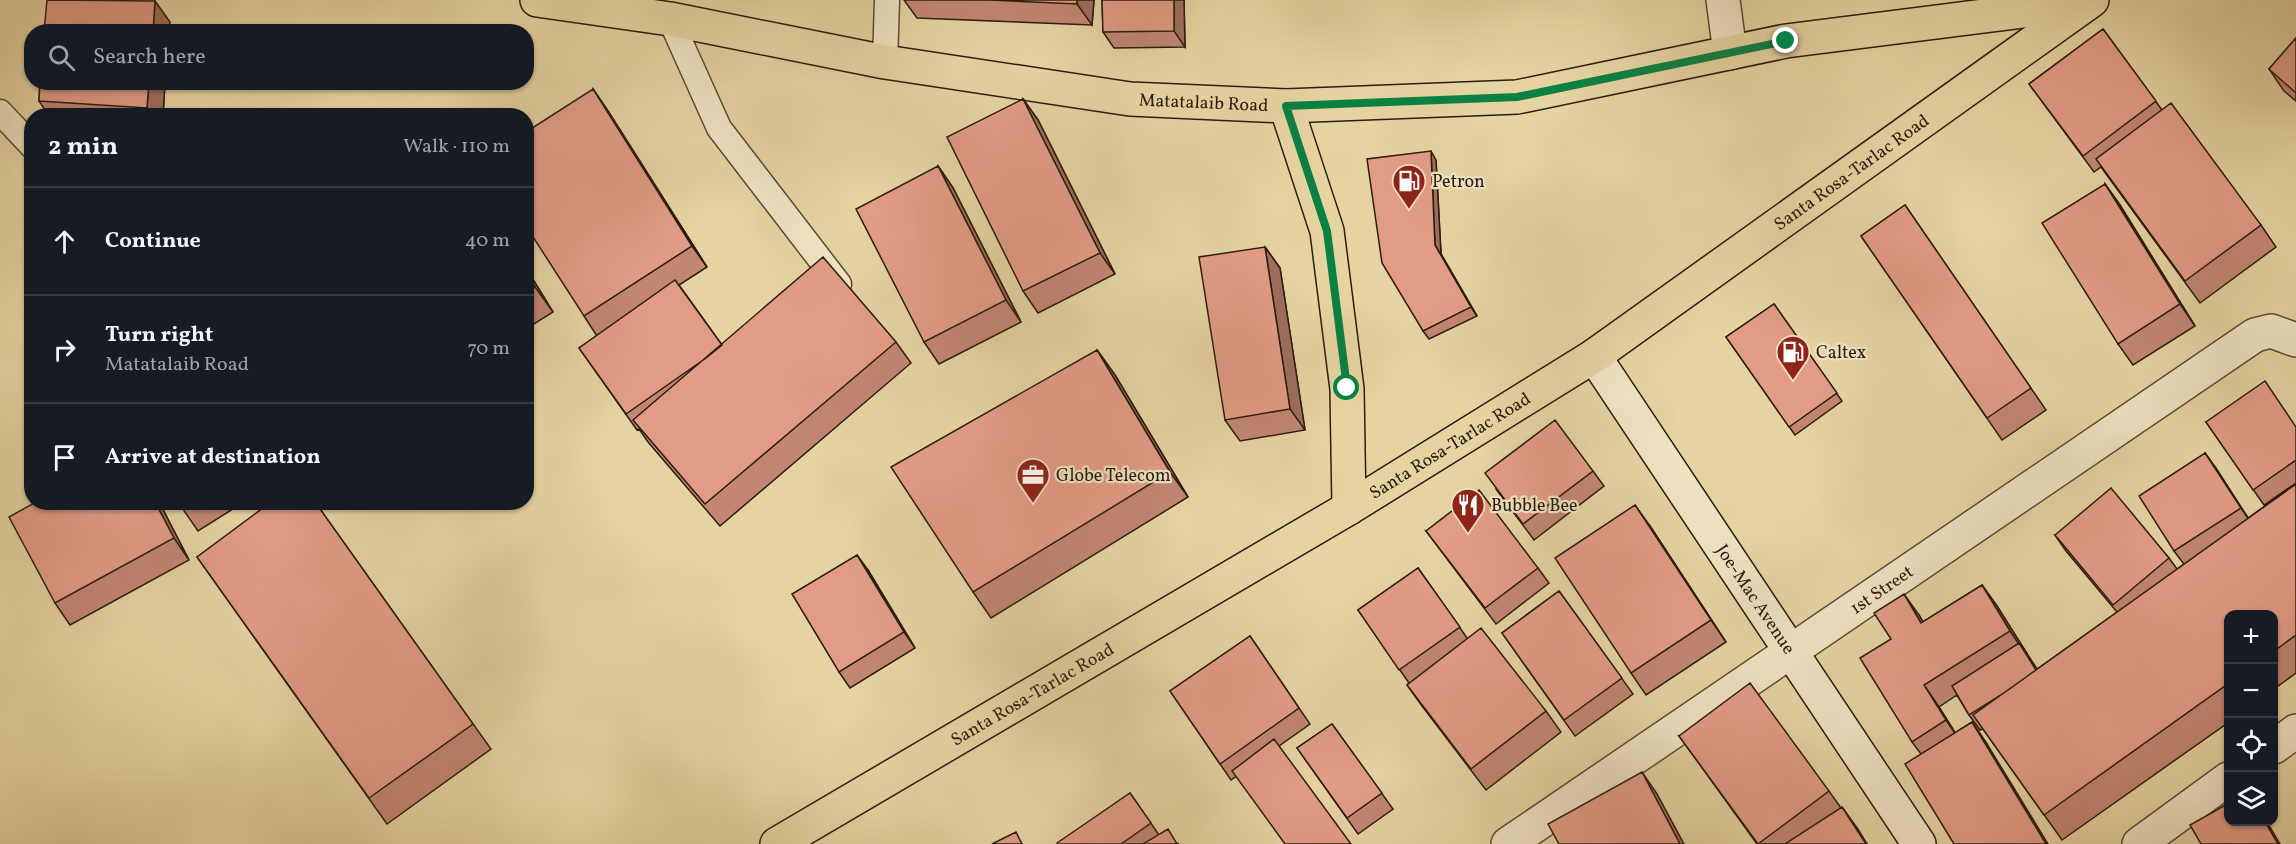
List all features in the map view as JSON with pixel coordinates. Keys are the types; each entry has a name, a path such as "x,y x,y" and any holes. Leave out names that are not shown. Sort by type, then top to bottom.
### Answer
{"main road":[{"name":"Matatalaib Road","path":"537,0 670,19 885,62 1130,99 1286,106 1517,97 1786,41 2090,2"},
{"name":"Santa Rosa-Tarlac Road","path":"777,844 1349,508 1594,356 2090,2"},
{"path":"1286,106 1327,231 1347,388 1349,508"}],"street":[{"path":"1723,0 1730,53"},
{"name":"1st Street","path":"1508,844 1793,653 2255,335 2271,331 2296,340"},
{"name":"Joe-Mac Avenue","path":"1594,356 1919,844"},
{"path":"2278,744 2296,730"},
{"path":"2139,844 2224,783"}],"lane":[{"path":"885,62 887,0"},
{"path":"670,19 719,128 848,296"},
{"path":"0,112 24,138"}],"building":[{"path":"47,0 155,1 154,24 45,24"},
{"path":"991,0 1077,0 1077,4"},
{"path":"1102,0 1174,0 1174,31 1103,32"},
{"path":"2103,29 2156,101 2083,156 2029,84"},
{"path":"2296,38 2296,93 2269,69"},
{"path":"593,89 692,246 584,316 534,238 534,127"},
{"path":"40,90 148,90 147,108 39,101"},
{"path":"1023,99 1100,253 1023,291 947,137"},
{"path":"2171,103 2261,225 2185,281 2096,159"},
{"name":"Petron","path":"1431,151 1435,245 1471,307 1423,331 1382,263 1367,159"},
{"path":"938,166 1006,300 924,342 856,209"},
{"path":"2105,184 2180,304 2118,344 2042,223"},
{"path":"1905,205 2031,388 1987,418 1861,236"},
{"path":"1265,247 1290,409 1225,420 1199,257"},
{"path":"823,257 896,342 705,504 633,420"},
{"path":"675,280 722,345 626,414 579,348"},
{"name":"Caltex","path":"1774,304 1837,393 1789,427 1726,337"},
{"path":"1097,350 1170,472 973,592 891,467"},
{"path":"2265,381 2296,427 2296,460 2253,490 2206,422"},
{"path":"1555,420 1593,471 1523,524 1485,473"},
{"path":"2205,453 2241,508 2174,551 2139,496"},
{"path":"2296,484 2296,635 2278,648 2278,610 2224,610 2224,687 2044,815 1973,715"},
{"path":"2111,488 2169,558 2113,605 2055,535"},
{"path":"1479,490 1538,568 1485,608 1426,531"},
{"path":"1635,505 1711,620 1631,673 1555,558"},
{"path":"24,509 159,510 174,538 55,603 9,517"},
{"path":"260,510 321,510 473,724 369,798 197,557"},
{"path":"857,555 904,632 839,672 792,594"},
{"path":"1418,568 1460,627 1399,670 1358,610"},
{"path":"1982,585 2010,631 1924,685 1946,720 1912,742 1860,658 1891,639 1874,613 1904,594 1921,623"},
{"path":"1559,591 1622,678 1564,720 1502,633"},
{"path":"1481,628 1546,711 1471,769 1407,685"},
{"path":"1250,636 1299,708 1220,764 1170,691"},
{"path":"2019,643 2036,670 1969,715 1952,686"},
{"path":"1750,683 1829,791 1758,844 1679,736"},
{"path":"1972,722 2046,844 1954,844 1905,764"},
{"path":"1332,724 1382,793 1347,818 1297,748"},
{"path":"1274,739 1351,844 1285,844 1232,771"},
{"path":"1642,772 1680,844 1559,844 1548,824"},
{"path":"1130,793 1151,823 1121,844 1057,843"},
{"path":"2224,806 2224,826 2267,826 2278,844 2201,844 2190,825"},
{"path":"1842,807 1866,844 1785,844"},
{"path":"1168,829 1177,844 1143,844"},
{"path":"1016,832 1022,844 992,844"}],"place":[{"name":"Petron","path":"1409,210"},
{"name":"Caltex","path":"1793,381"},
{"name":"Globe Telecom","path":"1033,504"},
{"name":"Bubble Bee","path":"1468,534"}],"route":[{"path":"1347,388 1327,231 1286,106 1517,97 1786,41"}]}
